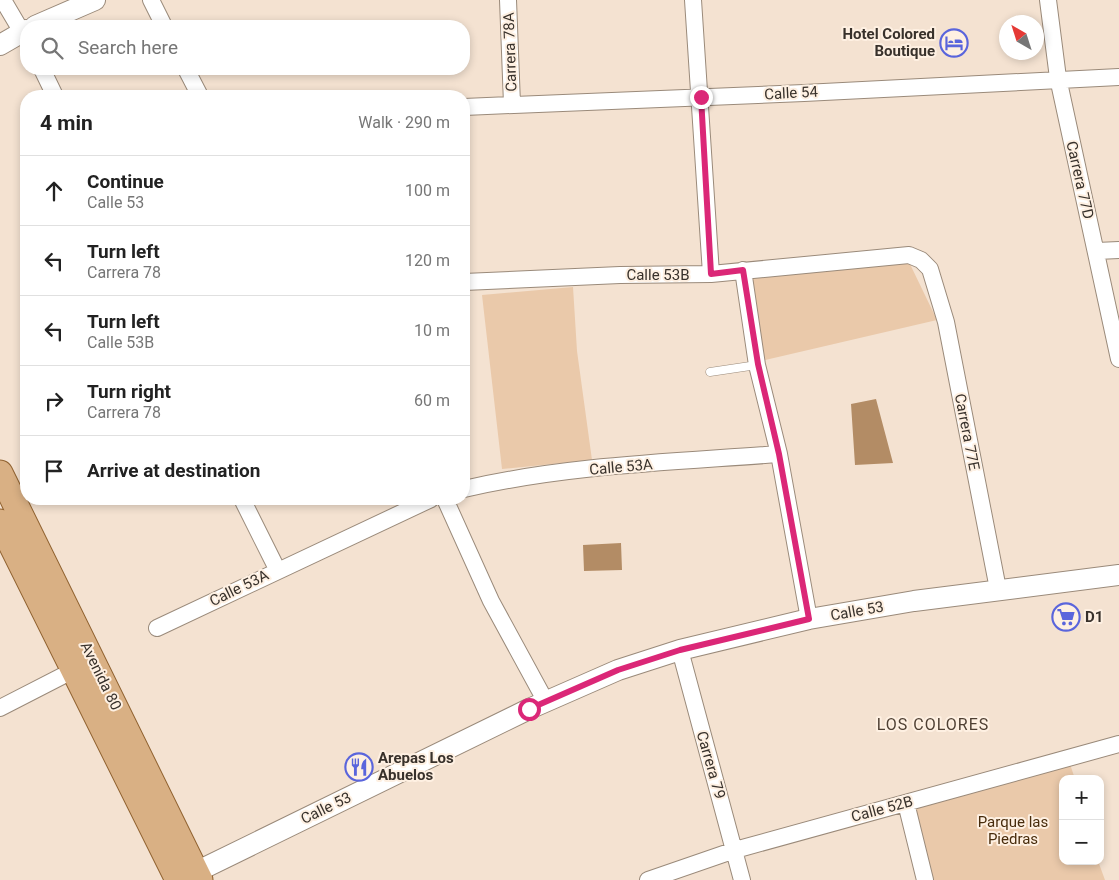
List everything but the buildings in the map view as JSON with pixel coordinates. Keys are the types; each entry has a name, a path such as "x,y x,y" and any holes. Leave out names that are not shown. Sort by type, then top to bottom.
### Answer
{"main road":[{"name":"Avenida 80","path":"0,473 191,877"},
{"name":"Avenida 80","path":"0,522 74,670 191,877"}],"street":[{"path":"4,0 20,22"},
{"path":"52,20 95,0"},
{"path":"151,0 161,20"},
{"name":"Carrera 78A","path":"508,0 512,104"},
{"path":"693,0 701,97 711,274"},
{"name":"Carrera 77D","path":"1048,0 1058,78 1075,164 1097,251 1119,359"},
{"path":"0,46 20,36"},
{"path":"45,75 52,90"},
{"path":"189,75 197,90"},
{"name":"Calle 54","path":"470,107 701,97 1058,78 1119,77"},
{"path":"1097,251 1119,250"},
{"name":"Calle 53B","path":"470,282 620,275 711,274 909,255 926,264 933,276"},
{"path":"743,270 758,364 779,454 809,619"},
{"name":"Carrera 77E","path":"933,276 946,322 998,589"},
{"name":"Calle 53A","path":"470,488 493,482 595,468 779,454"},
{"path":"245,505 277,569"},
{"name":"Calle 53A","path":"157,628 277,569 418,505"},
{"path":"448,505 491,601 546,702"},
{"name":"Calle 53","path":"191,877 546,702 618,670 680,650 809,619 998,589 1119,575"},
{"name":"Carrera 79","path":"680,650 742,880"},
{"path":"0,708 74,670"},
{"name":"Calle 52B","path":"648,880 735,850 1119,744"},
{"path":"906,802 925,880"}],"lane":[{"path":"710,372 758,364"}],"green space":[{"path":"909,262 937,320 761,361 745,272"},
{"path":"573,287 577,351 592,460 502,469 482,295"},
{"name":"Parque las Piedras","path":"1069,761 1074,775 1059,775 1059,865 1099,865 1105,880 932,880 910,811"}],"shaded area":[{"path":"876,399 893,463 855,465 851,404"},
{"path":"621,543 622,570 584,571 583,545"}],"place":[{"name":"Hotel Colored Boutique","path":"954,43"},
{"name":"D1","path":"1066,617"},
{"name":"Arepas Los Abuelos","path":"359,767"}],"district":[{"name":"LOS COLORES","path":"933,724"}],"route":[{"path":"529,709 618,670 680,650 809,619 779,454 758,364 743,270 711,274 704,177 701,97"}]}
